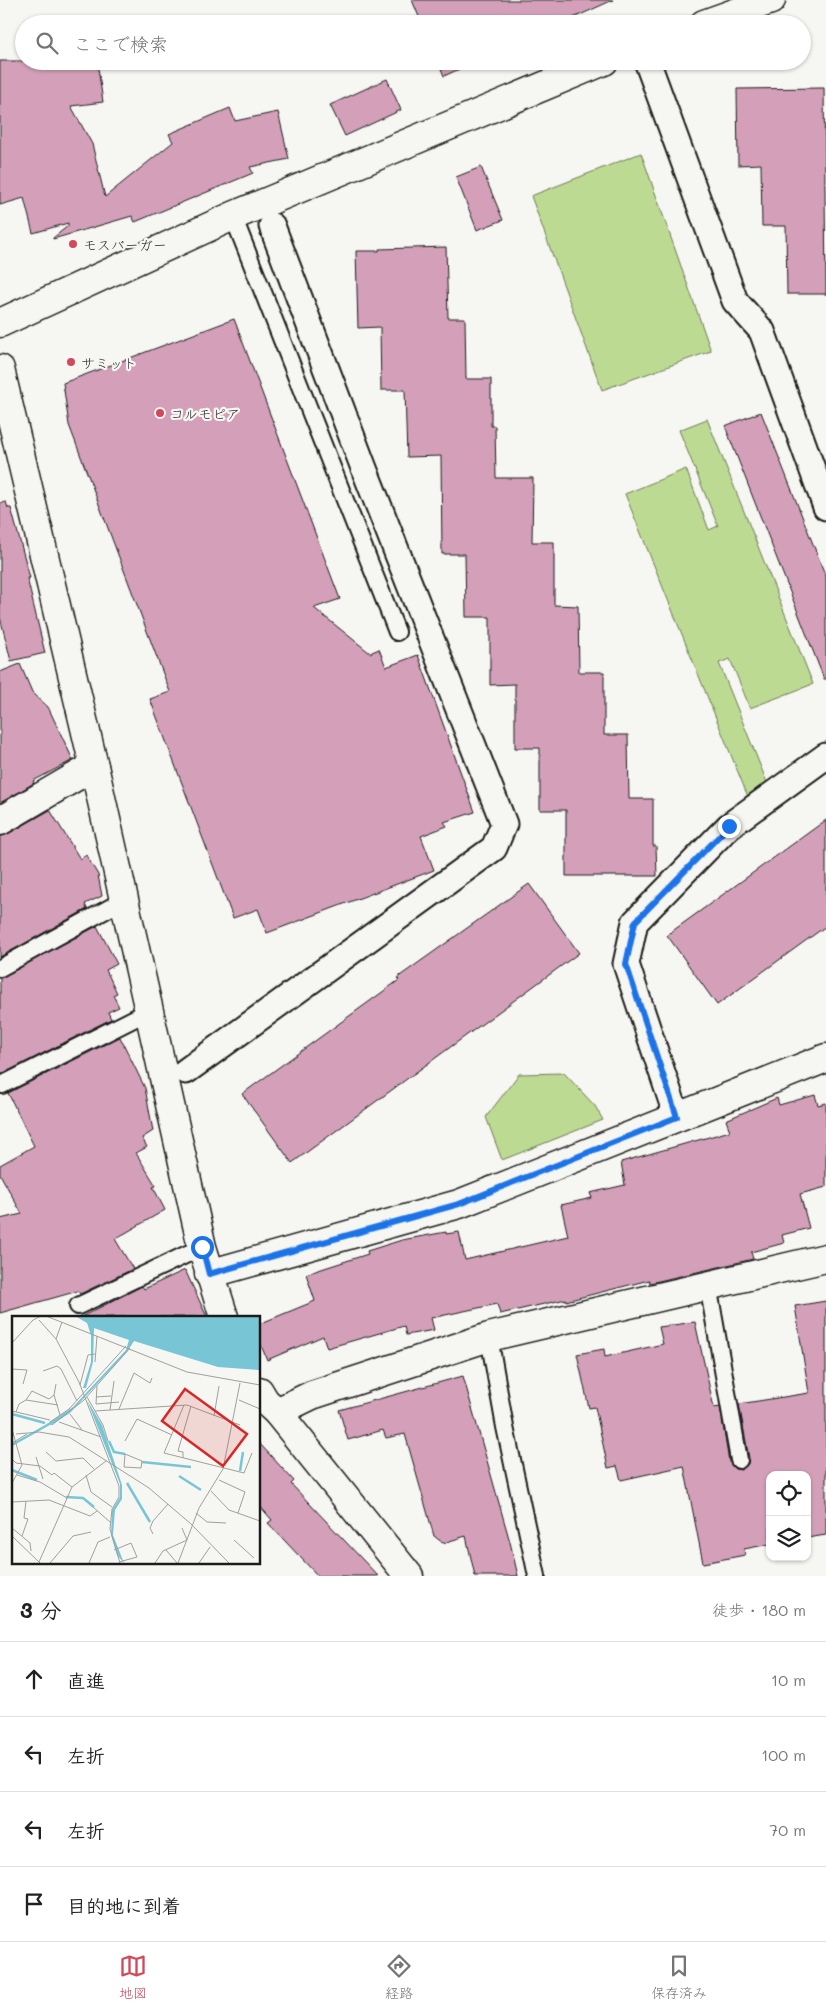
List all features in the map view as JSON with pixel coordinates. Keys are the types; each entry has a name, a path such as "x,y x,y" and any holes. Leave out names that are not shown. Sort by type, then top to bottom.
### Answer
{"street":[{"path":"729,15 771,0"},
{"path":"0,323 233,216 582,70"},
{"path":"650,70 735,301 762,331 826,506"},
{"path":"186,1071 494,848 504,824 368,480 272,226"},
{"path":"0,370 94,766 202,1247 224,1316"},
{"path":"677,1117 626,964 635,922 729,826 826,756"},
{"path":"0,822 94,766"},
{"path":"209,1274 459,1204 826,1058"},
{"path":"277,1412 312,1394 489,1336 826,1258"},
{"path":"260,1393 408,1576"}],"lane":[{"path":"233,216 397,632"},
{"path":"0,968 124,900"},
{"path":"2,1085 149,1010"},
{"path":"78,1306 202,1247"},
{"path":"708,1285 739,1460"},
{"path":"489,1336 507,1436 537,1576"}],"green space":[{"path":"641,153 711,351 602,390 531,196"},
{"path":"707,419 813,684 750,708 730,659 719,663 772,795 753,809 625,494 686,469 709,530 718,526 679,430"},
{"path":"564,1073 595,1106 603,1120 502,1160 486,1117 519,1074"}],"building":[{"path":"412,0 613,0 580,15 418,15"},
{"path":"0,61 15,61 15,70 98,70 103,102 71,106 92,144 105,197 173,142 169,134 230,108 235,121 278,112 289,159 250,167 253,173 135,222 132,216 53,239 68,226 68,223 33,233 24,198 0,205"},
{"path":"442,70 457,70 444,76"},
{"path":"387,79 401,110 345,136 330,105"},
{"path":"824,88 826,294 787,294 786,226 762,226 761,164 738,165 737,89"},
{"path":"481,167 503,220 477,230 456,177"},
{"path":"446,247 448,318 465,318 466,379 491,379 491,426 495,426 496,478 533,478 532,542 554,542 554,605 578,606 579,672 604,672 604,735 628,735 629,799 653,799 653,846 656,846 657,876 566,876 566,810 540,810 540,748 515,748 515,684 490,685 490,617 466,617 465,554 442,554 441,456 407,457 405,390 381,390 380,327 358,328 356,251"},
{"path":"234,319 340,599 314,608 370,653 379,649 386,667 418,655 475,812 444,822 447,826 421,836 434,870 267,933 258,909 233,918 150,699 170,692 69,425 63,383"},
{"path":"761,412 826,577 826,679 824,679 725,426"},
{"path":"6,502 8,508 11,508 30,578 27,578 45,653 11,661 0,617 0,503"},
{"path":"20,664 32,692 48,707 73,760 33,781 34,783 0,803 0,672"},
{"path":"50,810 80,859 86,855 98,875 102,896 85,904 87,909 0,957 0,837"},
{"path":"826,820 826,926 717,1005 667,935"},
{"path":"529,884 579,953 292,1163 242,1094 399,980 397,978"},
{"path":"97,926 117,964 106,970 117,993 113,995 119,1007 108,1012 111,1019 0,1075 0,978"},
{"path":"120,1037 145,1088 153,1131 142,1138 147,1147 136,1153 156,1186 153,1187 165,1210 115,1239 133,1269 80,1294 78,1291 0,1313 0,1219 22,1214 0,1174 0,1165 34,1146 8,1093"},
{"path":"815,1095 818,1105 826,1103 826,1187 800,1194 809,1228 782,1235 784,1243 751,1252 753,1259 650,1283 649,1280 566,1301 566,1299 500,1314 497,1304 431,1318 434,1330 406,1335 404,1326 327,1348 323,1336 267,1360 260,1342 260,1324 315,1301 306,1274 368,1254 367,1251 402,1240 446,1232 446,1234 459,1232 465,1260 568,1236 561,1205 592,1198 590,1193 625,1185 621,1162 730,1131 726,1120 777,1098 779,1105"},
{"path":"185,1270 207,1316 83,1316 142,1286 144,1289"},
{"path":"826,1301 826,1535 811,1537 811,1471 766,1471 766,1545 744,1549 745,1555 703,1563 684,1466 621,1480 617,1466 608,1468 595,1407 589,1408 577,1354 604,1349 605,1357 663,1344 659,1327 695,1322 714,1408 720,1407 729,1462 735,1469 741,1470 748,1464 749,1458 739,1404 809,1393 795,1306"},
{"path":"463,1376 518,1576 475,1576 466,1536 443,1543 434,1536 405,1434 386,1438 383,1430 348,1440 339,1410"},
{"path":"260,1444 294,1481 291,1484 378,1576 318,1576 268,1523 272,1520 260,1506"}],"place":[{"name":"モスバーガー","path":"73,244"},
{"name":"サミット","path":"71,362"},
{"name":"コルモピア","path":"160,413"}],"route":[{"path":"202,1247 209,1274 459,1204 677,1117 626,964 635,922 729,826"}]}
